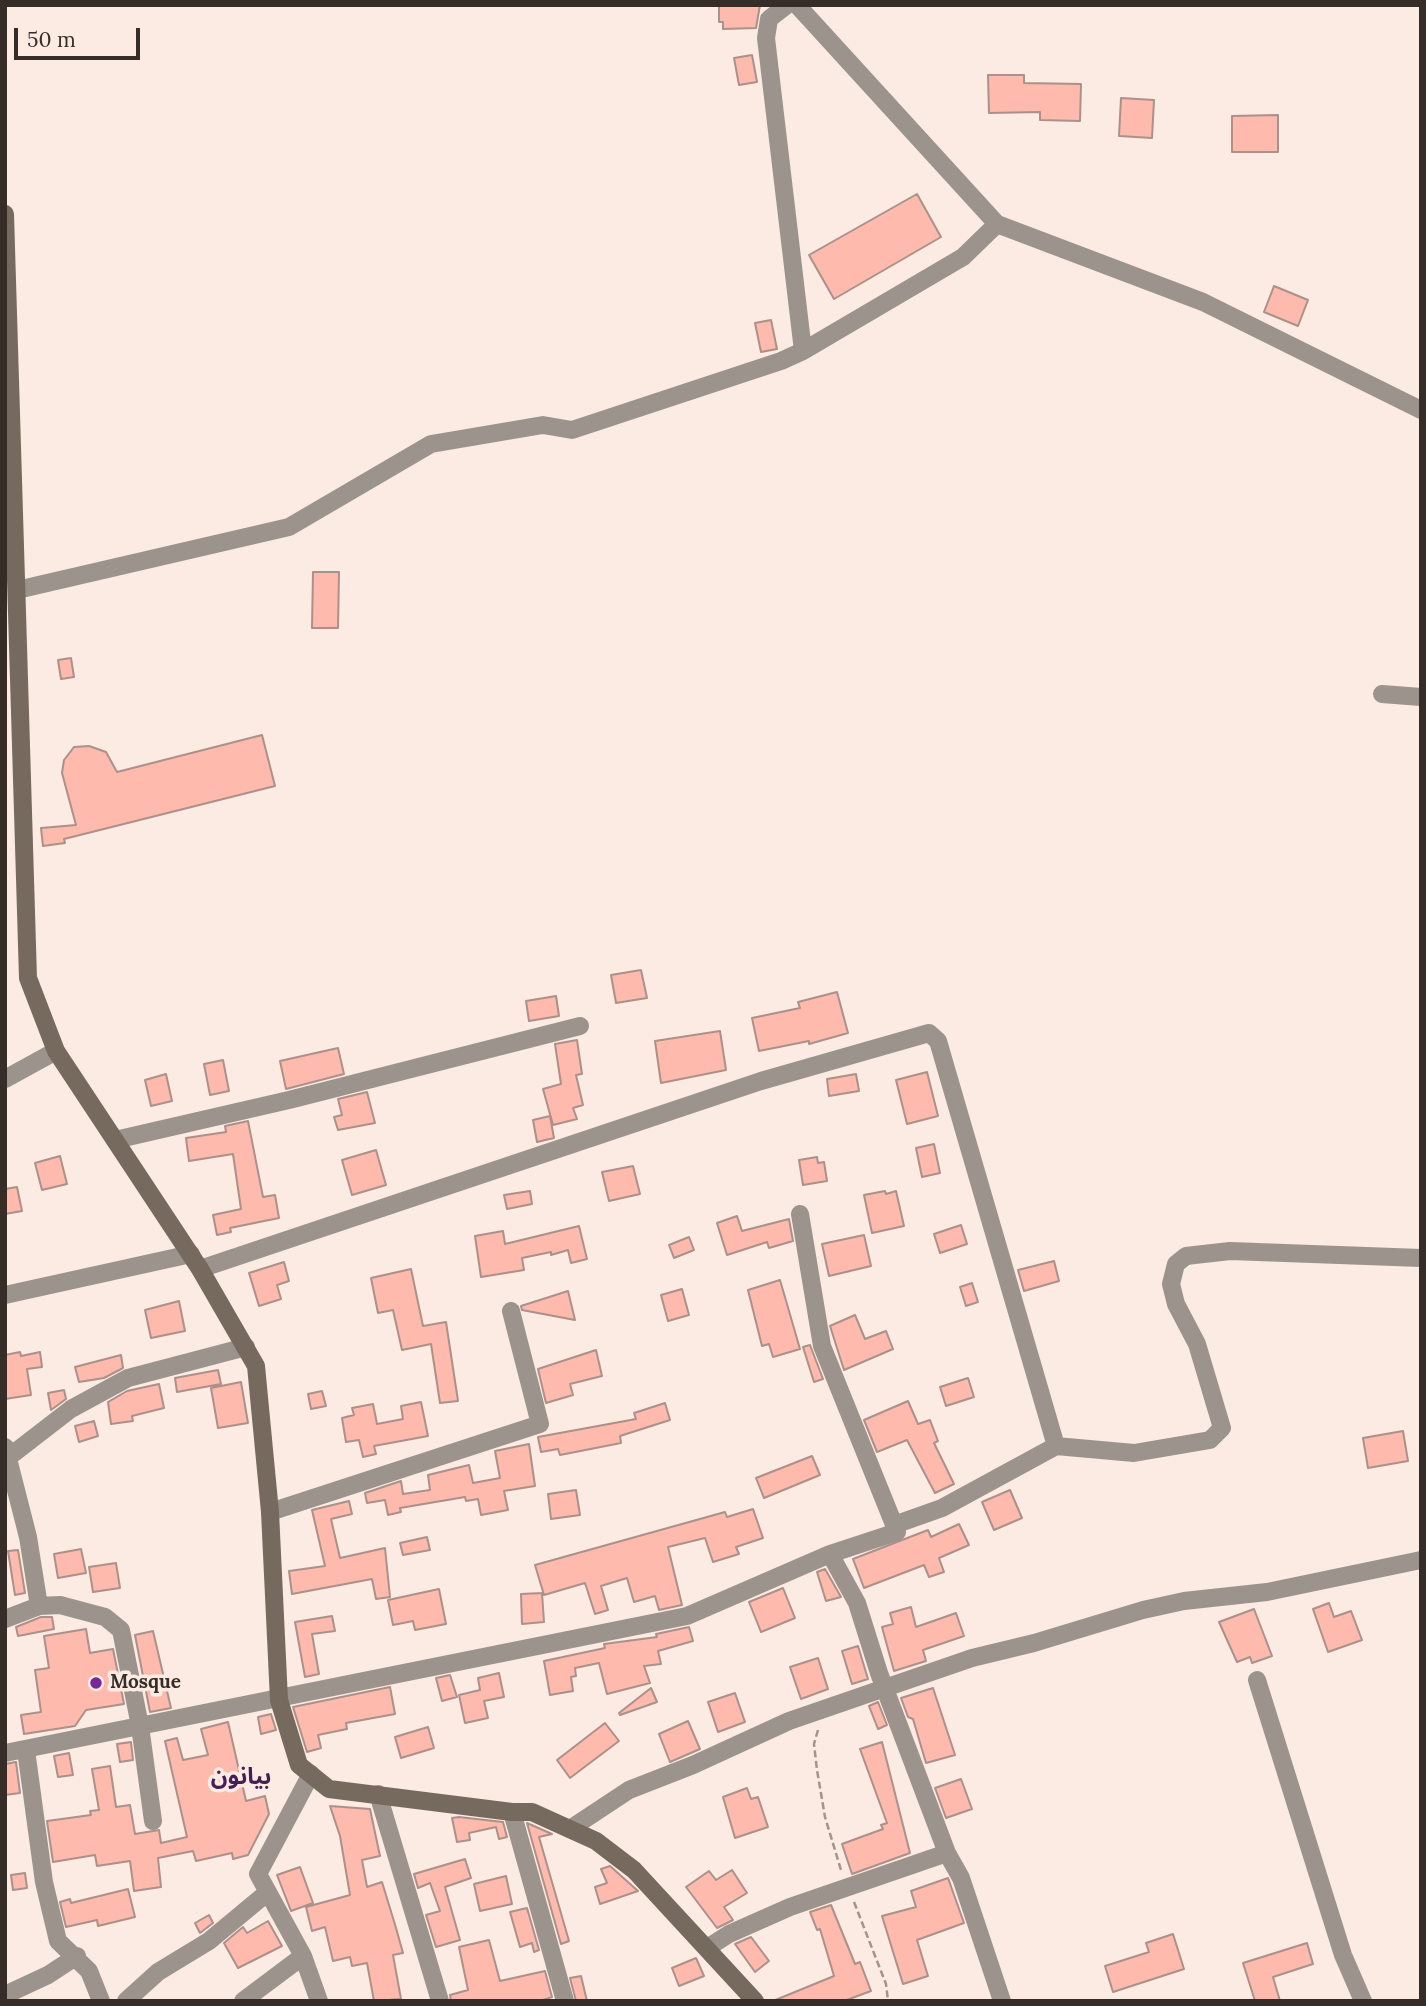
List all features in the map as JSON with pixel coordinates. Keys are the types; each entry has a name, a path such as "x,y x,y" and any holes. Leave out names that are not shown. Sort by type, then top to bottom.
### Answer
{"street":[{"path":"787,5 769,19 766,38 803,351"},
{"path":"797,5 997,224 1203,302 1421,410"},
{"path":"5,217 28,978 55,1052 195,1261 256,1366 270,1513 279,1700 299,1765 329,1789 512,1812 532,1812 596,1841 634,1870 755,2001"},
{"path":"17,590 289,527 431,444 543,425 572,430 803,351 963,257 997,224"},
{"path":"1382,694 1421,697"},
{"path":"115,1140 289,1100 580,1026"},
{"path":"5,1295 195,1261 761,1081 929,1033 938,1041 1056,1446"},
{"path":"5,1079 55,1052"},
{"path":"5,1753 687,1616 830,1555 897,1532 833,1380 822,1346 800,1214"},
{"path":"894,1525 942,1508 1056,1446 1134,1453 1210,1440 1222,1428 1197,1344 1177,1304 1171,1284 1176,1264 1186,1256 1230,1251 1421,1258"},
{"path":"270,1513 540,1424 510,1311"},
{"path":"39,1606 28,1538 6,1455 71,1409 128,1378 246,1347"},
{"path":"830,1555 857,1603 879,1673 947,1853 961,1878 1002,2001"},
{"path":"570,1829 629,1790 833,1705 998,1650 1034,1643 1143,1610 1184,1601 1267,1592 1421,1560"},
{"path":"5,1619 39,1606 60,1605 105,1617 121,1630 140,1726 153,1821"},
{"path":"1256,1680 1343,1955 1363,2001"},
{"path":"26,1750 44,1882 55,1929 63,1948 77,1956 89,1971 101,2001"},
{"path":"311,1774 258,1874 303,1956 319,2001"},
{"path":"378,1794 440,2001"},
{"path":"512,1812 565,2001"},
{"path":"707,1948 754,1922 947,1853"},
{"path":"126,2001 158,1972 209,1941 268,1892"},
{"path":"5,1995 48,1975 77,1956"},
{"path":"243,2001 303,1956"}],"path":[{"path":"833,1705 820,1724 814,1744 825,1817 847,1887 886,1984 888,2001"}],"building":[{"path":"719,5 760,5 756,28 723,29 723,22 719,22"},
{"path":"752,55 757,82 739,85 734,58"},
{"path":"988,75 1024,75 1024,83 1081,84 1080,121 1040,120 1040,112 989,113"},
{"path":"1121,98 1154,100 1152,138 1119,136"},
{"path":"1278,115 1278,152 1232,152 1232,116"},
{"path":"917,194 941,237 834,299 809,255"},
{"path":"1274,286 1308,300 1298,326 1264,312"},
{"path":"771,320 777,349 761,352 755,323"},
{"path":"313,572 339,572 338,628 312,628"},
{"path":"71,658 74,677 61,679 58,660"},
{"path":"262,735 275,786 64,839 65,843 43,846 41,828 76,825 62,773 64,760 74,747 89,746 106,752 117,772"},
{"path":"641,970 647,998 616,1003 611,975"},
{"path":"837,992 848,1033 809,1044 809,1041 759,1051 752,1018 800,1008 798,1002"},
{"path":"556,996 559,1016 529,1021 526,1001"},
{"path":"720,1031 726,1070 661,1083 655,1041"},
{"path":"577,1040 582,1074 576,1075 583,1105 573,1108 577,1119 553,1125 543,1089 561,1084 555,1044"},
{"path":"338,1048 344,1074 286,1089 280,1061"},
{"path":"223,1060 229,1091 210,1095 204,1064"},
{"path":"927,1072 938,1116 907,1124 896,1080"},
{"path":"166,1074 172,1101 151,1106 145,1080"},
{"path":"856,1074 859,1091 829,1096 827,1079"},
{"path":"367,1092 375,1123 338,1130 334,1117 342,1115 338,1099"},
{"path":"550,1116 554,1138 537,1142 533,1120"},
{"path":"248,1121 263,1197 275,1195 279,1218 230,1228 231,1232 217,1235 213,1215 241,1209 233,1154 189,1161 186,1138 226,1132 225,1126"},
{"path":"934,1144 940,1173 922,1177 916,1148"},
{"path":"376,1150 386,1185 352,1195 342,1160"},
{"path":"60,1156 67,1184 42,1190 35,1163"},
{"path":"817,1157 818,1163 824,1162 827,1181 803,1185 799,1160"},
{"path":"633,1166 640,1194 609,1201 602,1172"},
{"path":"17,1187 22,1211 5,1214 5,1189"},
{"path":"530,1191 532,1204 507,1209 504,1195"},
{"path":"885,1191 886,1194 896,1191 904,1226 872,1233 864,1195"},
{"path":"737,1216 742,1231 789,1219 793,1241 769,1248 767,1242 727,1255 717,1223"},
{"path":"961,1225 967,1244 940,1253 934,1234"},
{"path":"579,1226 587,1259 571,1263 568,1250 551,1255 551,1252 522,1258 524,1270 481,1277 475,1236 503,1231 505,1244"},
{"path":"864,1235 871,1266 829,1276 822,1244"},
{"path":"689,1237 694,1250 674,1258 669,1245"},
{"path":"1054,1261 1059,1281 1024,1291 1018,1270"},
{"path":"284,1262 289,1281 277,1285 281,1299 259,1306 249,1273"},
{"path":"411,1269 423,1326 446,1322 458,1401 440,1403 431,1344 402,1350 393,1310 378,1313 371,1278"},
{"path":"780,1280 800,1349 773,1357 769,1344 762,1346 748,1290"},
{"path":"972,1283 978,1302 966,1306 960,1287"},
{"path":"682,1289 689,1315 668,1321 661,1295"},
{"path":"568,1291 575,1320 522,1310 521,1306"},
{"path":"179,1301 185,1331 151,1338 145,1310"},
{"path":"855,1315 865,1339 886,1331 893,1349 844,1370 830,1326"},
{"path":"810,1345 823,1379 814,1382 803,1347"},
{"path":"596,1350 602,1376 570,1384 573,1395 546,1403 538,1369"},
{"path":"20,1352 21,1356 40,1352 42,1367 27,1369 31,1395 5,1399 5,1355"},
{"path":"121,1355 123,1368 104,1378 79,1382 75,1367"},
{"path":"218,1370 221,1384 177,1392 175,1378"},
{"path":"968,1378 974,1397 946,1406 940,1387"},
{"path":"241,1382 248,1423 218,1428 211,1388"},
{"path":"159,1384 164,1408 132,1416 133,1421 111,1424 108,1402 127,1391"},
{"path":"64,1390 66,1399 51,1410 48,1393"},
{"path":"322,1391 326,1406 311,1409 308,1394"},
{"path":"908,1401 918,1424 930,1420 938,1441 934,1443 954,1484 935,1493 907,1440 877,1452 864,1420"},
{"path":"421,1402 428,1436 374,1446 376,1454 363,1457 359,1440 346,1442 342,1418 354,1415 352,1408 373,1404 377,1424 403,1419 401,1406"},
{"path":"665,1403 670,1420 620,1436 621,1443 560,1455 558,1449 541,1452 538,1437 636,1419 634,1413"},
{"path":"94,1421 98,1436 79,1442 75,1426"},
{"path":"1403,1431 1408,1461 1368,1468 1363,1438"},
{"path":"529,1444 535,1486 504,1491 508,1510 481,1515 478,1499 466,1501 465,1497 400,1508 401,1512 388,1515 385,1500 367,1503 365,1493 401,1481 403,1494 430,1490 428,1475 469,1465 473,1483 500,1478 495,1451"},
{"path":"812,1456 820,1475 764,1498 756,1478"},
{"path":"576,1490 580,1515 551,1519 548,1494"},
{"path":"1010,1490 1022,1518 994,1530 982,1502"},
{"path":"349,1501 352,1514 331,1519 340,1558 385,1548 390,1597 376,1599 372,1579 292,1594 289,1571 325,1566 312,1510"},
{"path":"753,1509 763,1538 736,1547 739,1554 713,1562 705,1538 668,1547 682,1605 659,1610 655,1596 634,1602 627,1578 601,1586 608,1610 595,1614 585,1583 544,1595 535,1565 725,1512 727,1517"},
{"path":"959,1524 969,1545 939,1558 944,1572 929,1577 924,1565 864,1588 853,1559 928,1530 931,1537"},
{"path":"427,1537 430,1550 403,1555 400,1543"},
{"path":"81,1549 86,1573 58,1578 54,1554"},
{"path":"18,1550 25,1593 15,1595 8,1551"},
{"path":"116,1563 120,1588 93,1592 89,1567"},
{"path":"825,1569 841,1597 826,1601 817,1572"},
{"path":"783,1588 795,1618 761,1632 749,1602"},
{"path":"439,1589 446,1624 415,1630 413,1621 393,1625 388,1600"},
{"path":"542,1593 544,1622 522,1624 521,1594"},
{"path":"1329,1603 1334,1617 1351,1611 1362,1640 1328,1652 1313,1609"},
{"path":"911,1607 916,1627 956,1613 964,1636 923,1650 926,1661 894,1671 882,1627 893,1624 890,1613"},
{"path":"1254,1609 1272,1656 1252,1663 1250,1657 1237,1662 1219,1622"},
{"path":"332,1616 335,1631 312,1634 319,1674 305,1677 295,1622"},
{"path":"41,1617 52,1617 54,1629 18,1636 16,1627"},
{"path":"689,1627 693,1641 658,1651 661,1664 644,1666 650,1683 607,1694 599,1663 575,1668 576,1676 571,1677 573,1691 550,1695 544,1661 605,1648 604,1644 657,1637 656,1634"},
{"path":"86,1629 90,1653 113,1649 124,1704 86,1710 75,1726 24,1734 21,1715 41,1712 35,1670 49,1668 44,1636"},
{"path":"153,1631 171,1708 150,1712 135,1635"},
{"path":"858,1646 868,1679 852,1684 842,1651"},
{"path":"818,1658 828,1689 801,1699 790,1667"},
{"path":"499,1673 504,1697 484,1701 488,1718 465,1723 459,1695 480,1690 478,1678"},
{"path":"450,1675 457,1697 442,1701 436,1678"},
{"path":"390,1687 395,1714 346,1723 347,1729 318,1735 321,1748 307,1752 293,1707"},
{"path":"651,1688 657,1702 620,1715 619,1713"},
{"path":"933,1688 955,1755 926,1763 913,1719 908,1717 901,1698"},
{"path":"735,1693 745,1722 718,1732 708,1702"},
{"path":"878,1702 887,1725 878,1729 869,1706"},
{"path":"271,1714 276,1730 261,1734 258,1717"},
{"path":"688,1721 700,1749 670,1762 659,1734"},
{"path":"228,1722 246,1801 265,1796 269,1814 248,1855 233,1859 232,1853 196,1861 193,1851 158,1858 161,1887 134,1891 130,1861 97,1866 95,1855 53,1862 47,1821 91,1815 90,1811 99,1810 92,1769 110,1766 116,1807 130,1805 135,1834 159,1830 161,1843 187,1837 165,1741 177,1738 183,1760 208,1755 201,1729"},
{"path":"605,1723 619,1741 570,1778 557,1760"},
{"path":"428,1727 434,1748 401,1758 395,1737"},
{"path":"131,1742 133,1760 120,1762 117,1744"},
{"path":"882,1742 910,1853 852,1874 842,1844 883,1829 881,1825 887,1823 860,1749"},
{"path":"69,1753 73,1775 58,1777 54,1756"},
{"path":"16,1762 20,1793 5,1795 5,1764"},
{"path":"961,1779 972,1809 946,1818 935,1788"},
{"path":"747,1788 751,1799 758,1797 768,1827 735,1838 723,1797"},
{"path":"330,1806 370,1809 380,1856 362,1860 367,1887 382,1882 396,1928 403,1953 393,1955 401,1999 374,2001 367,1963 352,1966 350,1957 333,1961 325,1927 312,1931 306,1907 350,1895 340,1836"},
{"path":"452,1818 503,1822 507,1837 499,1839 496,1827 469,1833 470,1840 457,1842"},
{"path":"527,1823 552,1834 539,1837 569,1941 561,1944"},
{"path":"465,1859 471,1878 445,1887 460,1940 436,1947 426,1915 440,1911 430,1883 418,1888 414,1874"},
{"path":"610,1866 638,1891 600,1904 595,1887 607,1883 601,1869"},
{"path":"300,1867 313,1903 291,1911 277,1875"},
{"path":"732,1870 747,1893 724,1907 733,1920 717,1928 686,1887 709,1871 716,1880"},
{"path":"25,1873 27,1888 13,1890 11,1875"},
{"path":"506,1876 512,1904 480,1911 474,1884"},
{"path":"948,1878 964,1923 917,1940 928,1976 903,1984 882,1916 916,1907 911,1891"},
{"path":"128,1889 135,1917 98,1926 97,1920 66,1927 60,1902 70,1899 71,1903"},
{"path":"831,1905 855,1964 860,1962 871,1991 844,2001 773,2001 834,1976 820,1929 817,1930 810,1912"},
{"path":"527,1908 539,1950 534,1952 532,1943 520,1947 510,1912"},
{"path":"209,1915 213,1923 200,1933 195,1923"},
{"path":"268,1921 282,1946 238,1968 224,1943 243,1927 247,1933"},
{"path":"1173,1934 1184,1969 1113,1992 1105,1966 1149,1952 1146,1943"},
{"path":"751,1937 769,1961 755,1972 735,1944"},
{"path":"489,1940 500,1981 545,1971 552,1997 540,2001 451,2001 450,1995 468,1990 459,1947"},
{"path":"1307,1943 1313,1964 1273,1977 1280,2001 1255,2001 1243,1963"},
{"path":"696,1958 704,1976 679,1986 672,1968"},
{"path":"581,1976 587,2001 576,2001 570,1978"}],"place":[{"name":"Mosque","path":"96,1683"}],"district":[{"name":"بيانون","path":"241,1777"}]}
